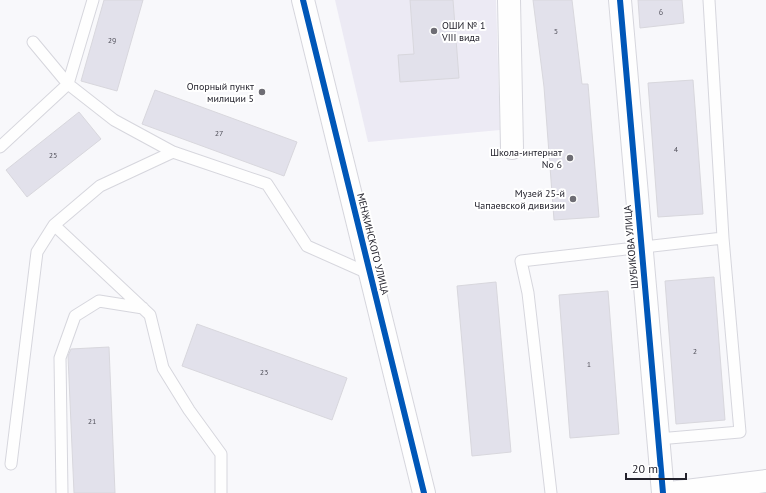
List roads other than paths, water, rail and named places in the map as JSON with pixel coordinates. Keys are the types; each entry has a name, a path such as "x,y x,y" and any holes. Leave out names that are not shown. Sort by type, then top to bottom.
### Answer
{"street":[{"name":"МЕНЖИНСКОГО УЛИЦА","path":"303,0 424,493"},
{"path":"509,0 512,148"},
{"name":"ШУБИКОВА УЛИЦА","path":"620,0 663,493"},
{"path":"670,493 766,481"}],"lane":[{"path":"0,147 68,84 93,0"},
{"path":"658,439 740,432 723,238 709,0"},
{"path":"33,42 68,84 114,120 173,152 267,184 307,246 370,274"},
{"path":"11,464 37,252 54,225 100,186 173,152"},
{"path":"54,225 150,314 163,368 189,410 221,454 221,493"},
{"path":"551,493 528,292 521,261 641,249 723,238"},
{"path":"62,493 60,358 75,316 99,301 143,308"}],"place":[{"name":"ОШИ № 1 VIII вида","path":"434,31"},
{"name":"Опорный пункт милиции 5","path":"262,92"},
{"name":"Школа-интернат No 6","path":"570,158"},
{"name":"Музей 25-й Чапаевской дивизии","path":"573,199"}]}
